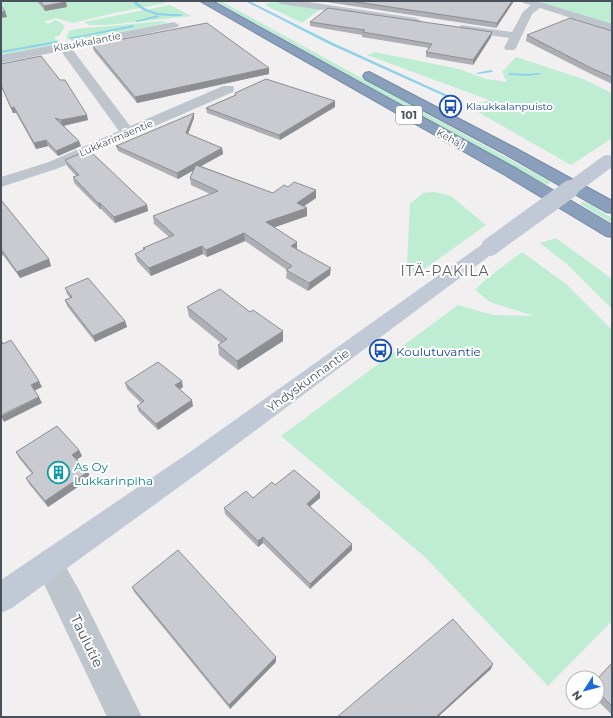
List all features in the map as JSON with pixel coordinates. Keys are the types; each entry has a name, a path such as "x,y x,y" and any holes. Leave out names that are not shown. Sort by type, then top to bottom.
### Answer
{"highway":[{"name":"Kehä I","path":"205,1 511,172 612,232"},
{"path":"230,1 290,34"},
{"name":"Kehä I","path":"359,71 501,146 612,208"}],"main road":[{"name":"Yhdyskunnantie","path":"1,598 202,457 610,161"}],"street":[{"path":"281,1 427,23"},
{"path":"528,1 612,28"},
{"path":"510,48 528,12 538,5"},
{"name":"Klaukkalantie","path":"1,59 174,25"},
{"path":"452,27 516,36"},
{"path":"64,46 128,133"},
{"name":"Lukkarimäentie","path":"1,182 54,164 228,89"},
{"name":"Taulutie","path":"49,565 68,600 125,717"}],"green space":[{"path":"1,1 163,1 166,3 73,23 56,18 44,22 49,24 55,20 64,25 64,28 59,36 55,36 55,39 59,41 58,44 1,55"},
{"path":"215,1 221,1 551,182 547,185"},
{"path":"536,1 612,1 612,25"},
{"path":"275,2 320,9 302,23 265,5"},
{"path":"170,5 191,16 106,25 89,25 84,22"},
{"path":"163,21 167,23 73,41 66,38 69,31 75,29"},
{"path":"375,52 459,69 486,79 507,82 502,72 516,57 583,79 612,93 612,138 571,165 469,107 489,100 367,55"},
{"path":"435,192 451,196 486,225 423,270 415,274 410,271 407,264 410,204 423,193"},
{"path":"584,201 612,218 612,223 580,204"},
{"path":"556,238 612,279 612,309 568,265 540,243"},
{"path":"522,252 566,284 612,330 612,621 548,686 425,557 281,436 458,305 493,315 534,316 490,302 475,290 485,280"}],"building":[{"path":"40,1 65,1 66,2 44,6"},
{"path":"350,1 512,1 497,23"},
{"path":"1,6 5,11 1,12"},
{"path":"328,8 492,32 473,60 426,52 432,44 363,32 365,30 310,22"},
{"path":"570,18 612,31 612,77 591,68 527,35"},
{"path":"207,23 269,68 135,97 92,45"},
{"path":"41,56 60,80 65,80 87,115 61,120 55,118 79,141 56,151 46,140 34,143 14,107 11,108 1,85 1,64"},
{"path":"266,79 335,101 279,135 206,108 236,95 235,93"},
{"path":"194,113 186,133 222,148 177,173 116,146"},
{"path":"89,150 147,205 114,217 100,203 98,203 73,177 79,175 65,160"},
{"path":"196,165 273,193 284,185 288,187 294,182 316,190 297,203 307,208 266,222 297,242 291,246 331,268 309,283 286,270 292,266 244,233 206,250 202,246 149,268 135,254 145,249 143,248 174,235 153,216 218,191 190,178"},
{"path":"1,200 49,259 17,272 1,249"},
{"path":"88,278 125,321 93,336 65,300 72,297 65,288"},
{"path":"220,289 250,312 253,310 283,331 237,361 218,345 227,339 187,307"},
{"path":"1,340 3,344 11,340 39,381 31,385 39,397 1,415"},
{"name":"As Oy Lukkarinpiha","path":"158,362 182,381 175,385 192,400 156,424 137,406 144,401 125,383"},
{"name":"As Oy Lukkarinpiha","path":"57,426 79,450 72,455 88,472 45,501 26,478 33,473 16,452"},
{"path":"294,470 320,492 307,504 352,544 310,584 263,537 258,541 224,508 246,491 253,498 272,482 275,485"},
{"path":"178,550 276,657 229,705 132,587"},
{"path":"453,619 493,664 436,717 337,717"},
{"path":"612,663 612,706 605,699 605,670"}],"waterway":[{"path":"134,1 144,10 156,14 181,15"},
{"path":"247,1 330,43 454,99"},
{"path":"137,21 158,16"},
{"path":"71,38 133,26"},
{"path":"1,52 56,42"},
{"path":"478,73 491,71"},
{"path":"510,74 540,74"}],"place":[{"name":"Klaukkalanpuisto","path":"451,106"},
{"name":"Koulutuvantie","path":"380,351"},
{"name":"As Oy Lukkarinpiha","path":"59,473"}],"district":[{"name":"ITÄ-PAKILA","path":"445,271"}]}
